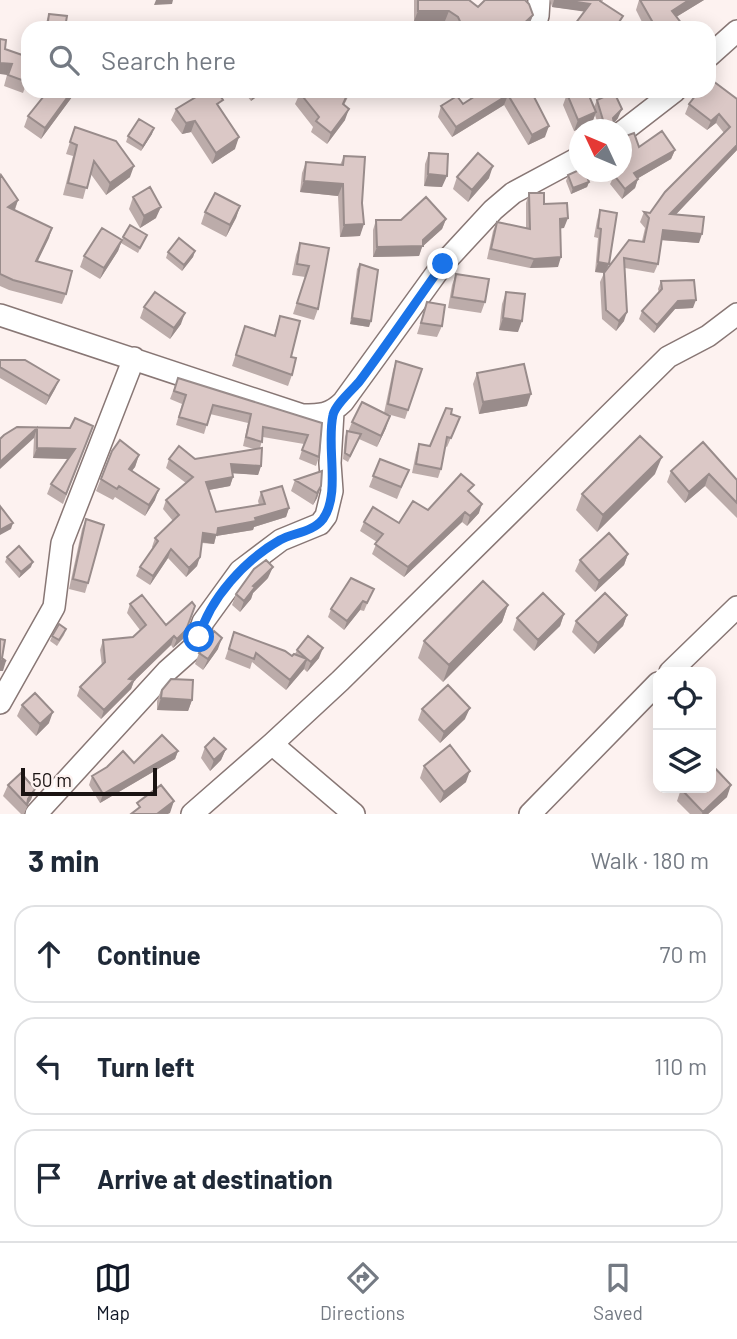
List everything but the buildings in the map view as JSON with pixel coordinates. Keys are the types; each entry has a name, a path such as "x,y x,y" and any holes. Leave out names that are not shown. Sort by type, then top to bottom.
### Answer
{"street":[{"path":"716,50 737,31"},
{"path":"632,124 666,98"},
{"path":"36,814 167,671 194,647 203,622 240,571 281,540 320,524 326,516 332,491 330,463 333,412 360,380 443,264 493,210 513,193 569,162"},
{"path":"192,814 341,681 668,357 708,336 737,314"},
{"path":"0,315 302,415 333,412"},
{"path":"0,703 54,607 62,543 134,358"},
{"path":"675,667 737,607"},
{"path":"530,814 653,688"},
{"path":"271,744 354,814"}],"route":[{"path":"199,637 203,622 240,571 281,540 320,524 326,516 332,491 330,463 333,412 360,380 443,264"}]}
